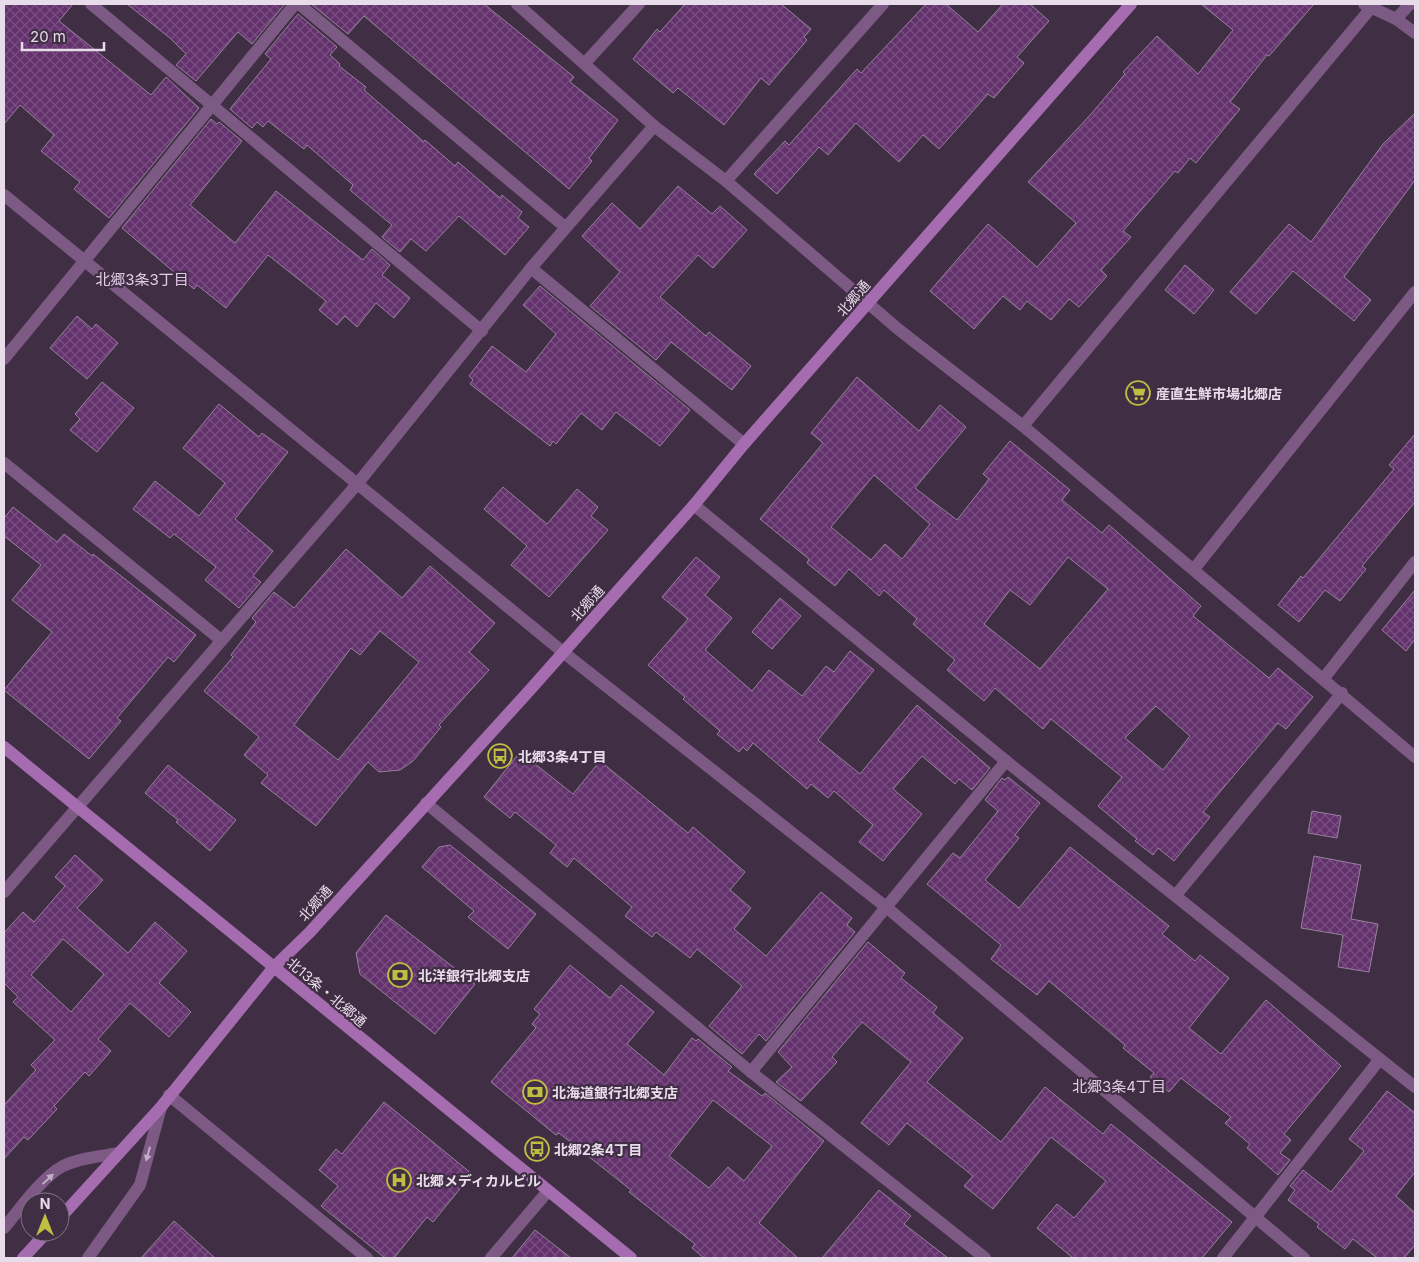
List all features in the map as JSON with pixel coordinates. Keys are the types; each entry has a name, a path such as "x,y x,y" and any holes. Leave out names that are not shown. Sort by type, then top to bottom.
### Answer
{"street":[{"path":"91,4 213,103 482,331"},
{"path":"4,359 213,103 297,4 566,227"},
{"path":"517,4 654,126 726,181 870,302 898,328 1023,426 1342,693 1415,757"},
{"path":"585,63 639,4"},
{"path":"726,181 883,4"},
{"name":"北郷通","path":"70,1207 160,1107 274,968 310,932 694,505 744,444 1131,4"},
{"path":"1396,19 1410,4"},
{"path":"1023,426 1368,6 1396,19 1415,33"},
{"path":"4,892 78,809 221,640 358,483 531,268 654,126"},
{"path":"4,195 563,652 886,907 1254,1218 1304,1258"},
{"path":"531,268 744,444"},
{"path":"1194,569 1415,292"},
{"path":"4,463 221,640"},
{"path":"694,505 1006,761 1176,894 1415,1087"},
{"path":"1324,678 1415,562"},
{"path":"1176,894 1342,693"},
{"name":"北13条・北郷通","path":"4,748 631,1258"},
{"path":"751,1072 1006,761"},
{"path":"426,803 751,1072 985,1258"},
{"path":"1222,1258 1380,1059"},
{"path":"169,1094 367,1258"},
{"path":"88,1258 140,1185 160,1107"},
{"path":"4,1228 61,1167 119,1153"},
{"path":"491,1258 548,1191"},
{"path":"23,1258 38,1242"}],"building":[{"path":"4,4 73,4 59,21 151,95 166,77 199,108 109,218 74,189 80,182 41,151 54,135 20,105 4,124"},
{"path":"127,4 285,4 252,44 238,32 196,81 176,65 186,54 170,38"},
{"path":"311,4 484,4 574,77 570,82 618,120 589,158 592,161 569,189 364,16 348,34"},
{"path":"685,4 781,4 811,29 804,37 807,40 769,85 761,78 724,125 678,88 673,93 633,59 657,29 660,32"},
{"path":"926,4 946,4 978,32 1003,4 1030,4 1049,21 1017,57 1024,63 994,98 988,94 939,149 923,135 899,162 856,123 828,155 819,147 777,194 754,174 785,141 789,145 857,69 861,73"},
{"path":"1201,4 1314,4 1269,56 1267,55 1230,102 1240,109 1196,163 1190,158 1178,173 1175,171 1123,231 1131,237 1101,270 1107,276 1079,307 1069,299 1051,320 1027,301 1020,310 1003,296 974,329 930,291 988,224 1037,267 1076,223 1028,182 1092,113 1125,74 1123,72 1157,36 1198,74 1233,30"},
{"path":"298,14 337,47 330,55 340,64 339,66 366,87 364,90 455,166 458,162 500,198 502,195 522,212 518,218 529,227 505,255 459,216 426,251 411,239 400,252 382,237 392,225 350,190 353,185 307,145 304,149 268,121 263,127 257,122 252,128 230,109 271,59 265,54"},
{"path":"1415,113 1415,180 1344,277 1371,300 1354,321 1293,271 1256,314 1230,292 1289,224 1311,242 1383,144"},
{"path":"211,119 217,124 219,122 242,141 190,205 235,243 276,191 363,260 372,249 390,265 382,275 410,298 394,318 376,303 357,327 345,316 337,325 319,310 326,301 268,255 226,308 197,285 194,289 122,228"},
{"path":"678,186 712,214 720,206 747,230 713,268 698,255 660,297 706,336 709,332 751,366 732,390 671,342 656,360 590,306 620,272 582,236 612,203 640,229"},
{"path":"1185,265 1214,290 1194,314 1165,290"},
{"path":"540,286 690,410 660,446 616,412 602,430 581,413 556,444 553,441 550,446 470,384 473,380 469,376 492,346 526,372 556,334 523,305"},
{"path":"77,316 92,329 96,324 118,343 87,379 50,348"},
{"path":"857,377 919,431 940,405 966,427 915,488 957,520 989,479 983,474 1010,441 1070,490 1062,500 1102,533 1109,525 1201,606 1193,616 1269,678 1278,668 1313,697 1286,729 1278,723 1203,812 1210,817 1174,861 1158,848 1153,855 1135,841 1137,839 1098,806 1122,777 1051,719 1043,729 995,688 984,701 947,670 955,660 913,624 917,619 884,590 879,596 849,569 835,586 807,563 809,559 760,519 823,443 811,433","holes":["874,475 930,524 902,559 885,544 871,560 831,527","1068,557 1108,589 1040,669 984,624 1010,590 1030,605","1156,706 1190,736 1163,770 1125,738"]},
{"path":"102,382 134,408 97,452 70,430 80,419 75,414"},
{"path":"219,404 259,437 262,433 288,452 235,519 273,551 253,576 261,582 239,608 205,580 216,567 174,534 170,538 133,509 155,481 199,516 225,483 183,448"},
{"path":"1415,434 1415,502 1362,566 1366,569 1340,601 1325,590 1299,622 1278,605 1394,469 1389,465"},
{"path":"503,487 547,524 577,489 598,507 591,516 608,530 549,597 511,565 527,546 484,509"},
{"path":"13,507 57,542 64,534 92,556 93,554 196,635 174,662 168,657 117,718 121,721 89,759 4,690 52,632 12,600 41,565 4,536 4,518"},
{"path":"346,549 402,598 430,566 495,623 469,652 489,670 439,725 441,727 413,761 400,770 379,772 368,762 316,826 261,783 268,775 244,755 259,737 204,691 233,657 231,655 256,622 252,618 274,592 294,608","holes":["380,631 419,662 338,760 294,725 351,648 360,655"]},
{"path":"696,557 720,577 705,595 732,618 705,650 752,691 769,670 802,696 826,666 834,672 850,651 874,670 818,740 860,774 917,705 990,768 972,790 959,779 955,784 922,756 893,789 922,814 883,861 859,842 873,825 834,791 828,798 811,784 807,789 753,743 747,751 743,747 739,752 717,734 720,731 683,699 685,697 648,665 688,619 662,597"},
{"path":"1415,590 1415,639 1406,651 1382,630"},
{"path":"780,598 801,616 772,649 752,632"},
{"path":"520,752 573,794 600,761 688,833 693,827 745,872 730,890 751,908 734,929 766,956 821,892 852,918 847,925 855,932 766,1041 759,1034 742,1054 709,1026 742,986 697,949 690,958 656,932 652,937 625,916 632,907 574,858 567,867 550,853 556,845 515,812 510,818 484,797"},
{"path":"168,765 236,820 210,851 176,822 178,820 145,793"},
{"path":"1008,777 1040,803 1015,835 1019,838 985,880 1019,908 1070,847 1169,926 1162,934 1195,961 1200,955 1229,978 1189,1028 1221,1054 1266,1000 1341,1066 1284,1134 1291,1140 1280,1153 1290,1160 1278,1175 1247,1148 1250,1144 1225,1123 1231,1117 1181,1078 1169,1092 1150,1077 1154,1073 1123,1048 1125,1045 1049,981 1037,995 991,959 1001,945 927,884 953,853 960,858 998,811 985,800 1002,778 1005,780"},
{"path":"1312,811 1341,816 1337,838 1308,833"},
{"path":"450,845 536,914 508,949 468,917 474,911 422,867 439,847"},
{"path":"75,855 103,880 77,908 128,953 155,922 187,951 159,983 191,1012 169,1037 130,1003 98,1039 111,1051 89,1076 85,1072 54,1106 57,1109 28,1140 24,1137 4,1159 4,1105 36,1070 31,1065 55,1040 13,1002 18,997 4,983 4,933 23,912 34,922 65,886 55,877","holes":["63,939 104,974 71,1012 31,975"]},
{"path":"1314,856 1361,865 1351,919 1378,924 1369,972 1338,967 1343,935 1301,928"},
{"path":"386,915 475,984 435,1034 360,974 356,953"},
{"path":"868,942 905,973 901,978 937,1007 933,1013 963,1038 927,1082 1001,1142 1045,1087 1103,1134 1111,1124 1232,1222 1202,1258 1073,1258 1037,1228 1057,1204 1074,1218 1106,1181 1051,1137 993,1209 964,1186 973,1176 907,1123 889,1145 861,1123 911,1062 862,1022 832,1057 837,1062 801,1101 776,1082 792,1067 778,1052"},
{"path":"570,965 610,998 621,985 654,1012 627,1044 664,1075 692,1038 696,1041 698,1039 732,1067 728,1071 762,1096 765,1093 824,1141 759,1223 798,1258 704,1258 692,1248 695,1244 629,1192 631,1190 559,1133 556,1135 491,1082 536,1028 532,1024 540,1014 534,1009","holes":["713,1100 772,1146 744,1181 728,1167 709,1188 669,1156"]},
{"path":"1387,1091 1415,1113 1415,1172 1396,1196 1415,1213 1415,1245 1404,1258 1377,1258 1353,1239 1345,1249 1317,1227 1319,1224 1288,1200 1295,1190 1290,1186 1303,1170 1331,1192 1364,1151 1349,1139"},
{"name":"北郷メディカルビル","path":"384,1102 472,1174 433,1222 427,1217 394,1258 385,1258 321,1206 338,1186 319,1170 336,1149 342,1154"},
{"path":"879,1190 911,1216 904,1224 948,1258 822,1258"},
{"path":"174,1221 215,1258 141,1258"},
{"path":"535,1230 571,1258 512,1258"}],"place":[{"name":"産直生鮮市場北郷店","path":"1138,393"},
{"name":"北郷3条4丁目","path":"500,756"},
{"name":"北洋銀行北郷支店","path":"400,975"},
{"name":"北海道銀行北郷支店","path":"535,1092"},
{"name":"北郷2条4丁目","path":"537,1149"},
{"name":"北郷メディカルビル","path":"399,1180"}],"district":[{"name":"北郷3条3丁目","path":"142,279"},
{"name":"北郷3条4丁目","path":"1119,1086"}]}
